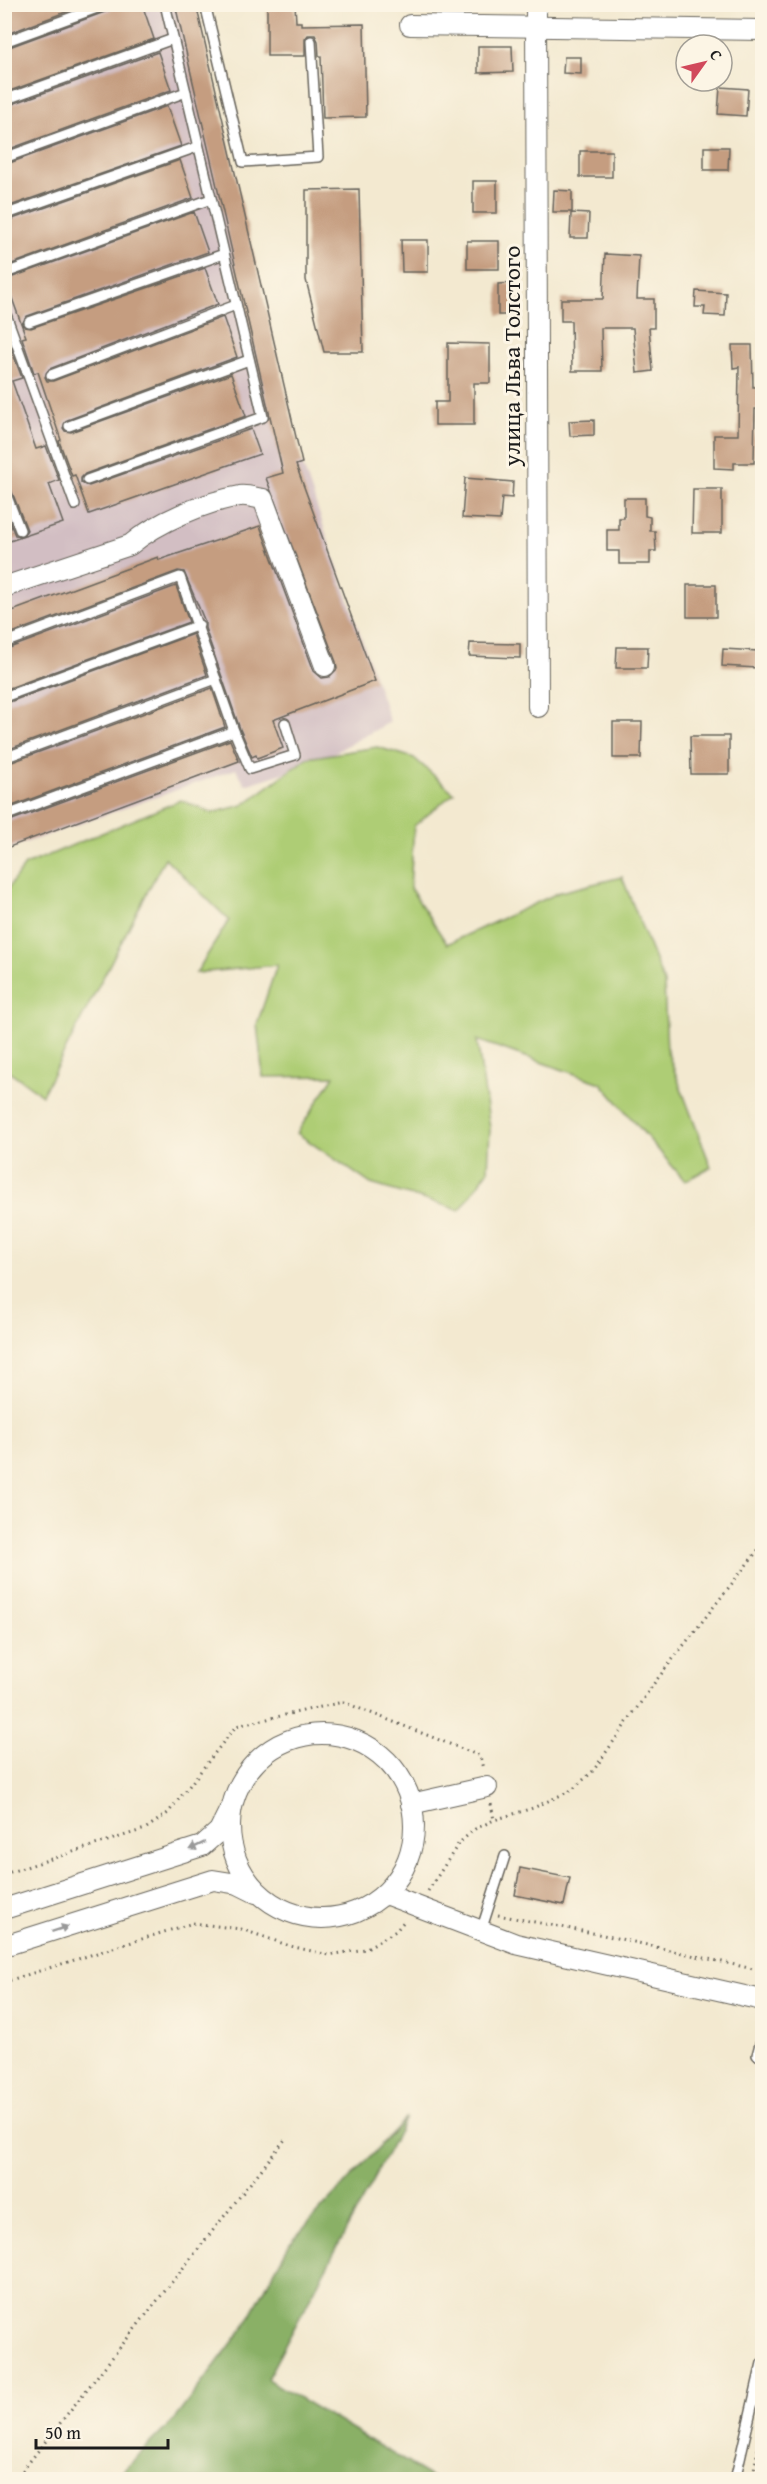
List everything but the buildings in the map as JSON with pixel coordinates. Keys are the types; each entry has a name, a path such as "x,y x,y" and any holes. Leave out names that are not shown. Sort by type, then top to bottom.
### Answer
{"street":[{"name":"улица Льва Толстого","path":"536,4 538,707"},
{"path":"410,25 762,30"},
{"path":"4,587 130,545 146,531 210,505 242,496 263,499 325,666"},
{"path":"4,1909 202,1846 219,1831 233,1803 238,1786 248,1772 273,1748 305,1735 322,1734 356,1741 386,1760 406,1788 411,1804 414,1836 405,1868 386,1894 357,1912 324,1918 290,1913 238,1884 213,1880 4,1946"},
{"path":"411,1804 487,1787"},
{"path":"233,1803 230,1832 234,1853 243,1874 261,1896"},
{"path":"386,1894 516,1944 762,2000"}],"lane":[{"path":"4,42 108,4"},
{"path":"87,480 263,417 197,147 165,4"},
{"path":"205,4 243,162 318,157 311,41"},
{"path":"4,100 173,39"},
{"path":"4,158 186,92"},
{"path":"4,215 197,147"},
{"path":"11,271 211,199"},
{"path":"29,322 224,254"},
{"path":"51,375 236,305"},
{"path":"4,309 75,505"},
{"path":"69,426 249,360"},
{"path":"4,489 8,508 20,530"},
{"path":"4,643 180,577 199,625 234,731 250,769 295,755 285,723"},
{"path":"4,697 199,625"},
{"path":"4,758 216,679"},
{"path":"4,816 234,731"},
{"path":"482,1931 505,1856"},
{"path":"757,2055 762,2037"},
{"path":"735,2480 762,2363"}],"path":[{"path":"4,1982 192,1923 241,1929 290,1946 329,1955 365,1949 396,1931 417,1907 459,1843 475,1829 494,1820 533,1808 572,1790 593,1771 655,1682 762,1545"},
{"path":"4,1874 145,1829 168,1813 236,1726 343,1702 480,1756 494,1820"},
{"path":"488,1912 762,1971"},
{"path":"15,2480 287,2137"},
{"path":"752,2480 762,2427"}],"shaded area":[{"path":"4,5 196,5 302,463 390,722 315,763 245,785 236,769 5,850"}],"green space":[{"path":"377,747 414,758 454,793 414,826 410,888 447,944 560,892 622,877 664,983 667,1051 711,1167 685,1181 601,1083 477,1040 490,1128 488,1171 460,1210 371,1184 297,1133 334,1076 263,1077 257,1024 277,965 196,973 229,920 165,858 42,1095 5,1068 5,892 25,865 181,800 212,813 243,805 307,758"},
{"path":"406,2118 267,2379 435,2479 115,2479 173,2421 244,2327 290,2243"}]}
